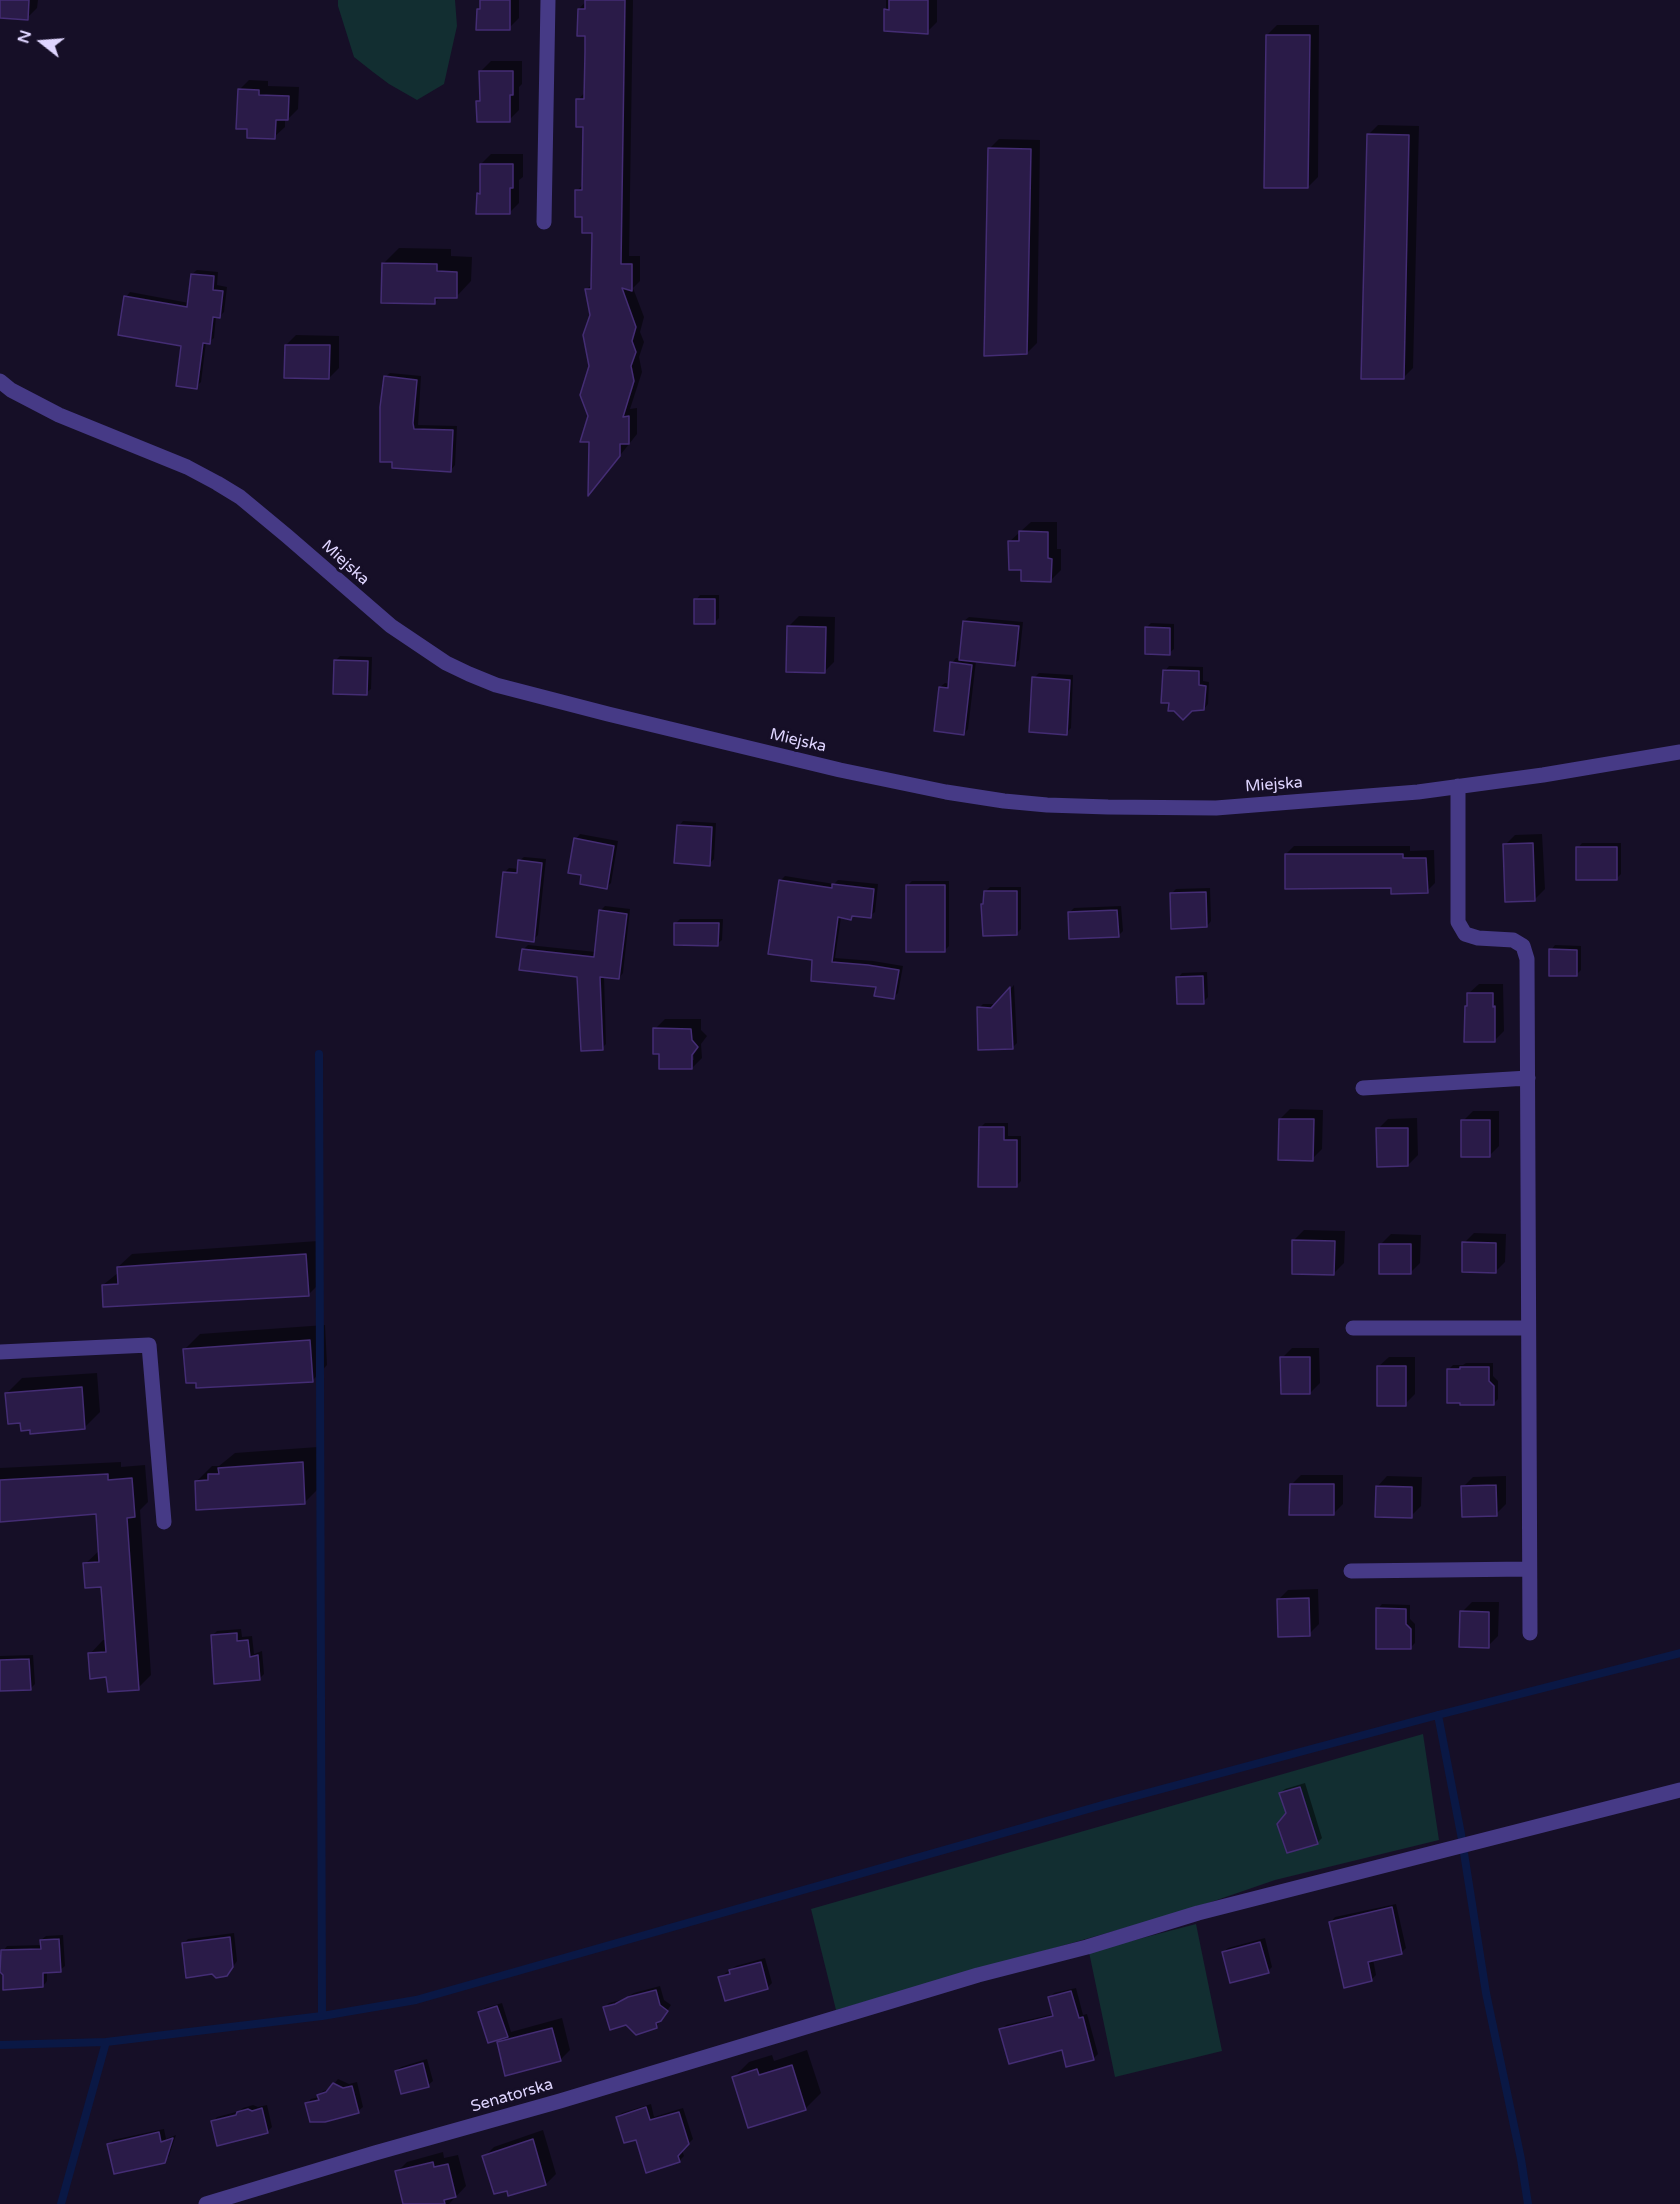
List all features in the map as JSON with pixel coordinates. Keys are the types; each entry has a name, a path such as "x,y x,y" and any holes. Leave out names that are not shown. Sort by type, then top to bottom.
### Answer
{"street":[{"path":"544,222 548,0"},
{"name":"Miejska","path":"0,381 11,390 59,415 187,467 217,483 256,510 401,633 446,663 469,675 608,714 840,770 946,792 1004,801 1057,806 1216,808 1418,792 1543,775 1680,752"},
{"path":"1458,786 1458,922 1465,934 1478,938 1513,940 1523,946 1527,959 1530,1632"},
{"path":"1363,1088 1528,1078"},
{"path":"1353,1328 1528,1328"},
{"path":"0,1352 149,1345 164,1522"},
{"path":"1351,1571 1528,1569"},
{"name":"Senatorska","path":"206,2204 978,1975 1087,1947 1198,1912 1475,1844 1680,1790"}],"green space":[{"path":"338,0 455,0 457,26 444,84 417,100 389,84 354,57"},
{"path":"1423,1734 1439,1840 1275,1880 1188,1910 836,2010 811,1909"},
{"path":"1196,1924 1222,2051 1115,2077 1089,1952"}],"building":[{"path":"0,0 29,0 28,20 0,18"},
{"path":"480,0 510,0 510,30 476,30"},
{"path":"585,0 625,0 621,264 632,264 632,291 622,288 636,327 632,341 636,352 631,366 634,381 623,417 629,416 629,444 620,444 620,456 588,496 589,442 580,442 588,416 580,395 589,366 583,335 590,315 585,289 591,289 592,233 582,233 582,217 575,217 575,190 582,190 583,127 576,127 576,99 584,99 585,52 585,36 577,36 578,9 585,9"},
{"path":"889,0 928,0 928,34 884,31 884,9 889,10"},
{"path":"1266,35 1310,35 1308,188 1264,188"},
{"path":"479,71 513,71 510,122 477,122 476,101 480,101"},
{"path":"238,89 259,90 259,95 289,96 288,120 276,120 275,139 247,138 247,129 236,129"},
{"path":"1367,134 1409,135 1404,379 1361,379"},
{"path":"988,148 1031,149 1027,354 984,356"},
{"path":"480,164 513,164 510,214 476,214 477,193 480,194"},
{"path":"382,263 437,264 437,271 457,272 457,298 435,298 435,304 381,303"},
{"path":"191,274 214,276 213,290 223,291 220,318 213,317 210,344 203,343 197,389 176,386 181,346 118,335 124,296 187,307"},
{"path":"285,345 330,345 329,379 284,378"},
{"path":"384,376 417,380 414,429 453,430 451,472 392,468 392,462 380,462 380,407"},
{"path":"1019,531 1048,532 1048,558 1052,559 1051,582 1021,581 1021,570 1009,570 1008,541 1019,541"},
{"path":"694,599 715,599 715,624 694,624"},
{"path":"963,621 1019,626 1015,666 959,660"},
{"path":"787,626 826,627 825,673 786,672"},
{"path":"1145,627 1170,628 1170,655 1145,654"},
{"path":"334,660 368,661 367,695 333,694"},
{"path":"950,662 972,665 964,735 934,731 939,687 948,688"},
{"path":"1163,670 1199,671 1199,685 1206,686 1204,710 1192,711 1183,720 1174,711 1168,711 1169,703 1161,703"},
{"path":"1032,677 1070,680 1067,735 1029,732"},
{"path":"677,825 712,827 710,866 674,863"},
{"path":"574,838 614,846 607,889 580,884 581,875 568,873"},
{"path":"1533,843 1535,901 1505,902 1503,844"},
{"path":"1576,847 1617,847 1617,880 1576,880"},
{"path":"1285,854 1403,854 1403,858 1426,858 1428,893 1391,894 1391,888 1285,889"},
{"path":"518,860 542,863 534,942 496,937 503,872 517,873"},
{"path":"779,880 832,888 832,884 874,889 871,918 852,916 851,920 838,917 832,962 899,970 894,999 874,996 876,987 811,981 812,960 768,954"},
{"path":"906,885 945,885 945,952 906,952"},
{"path":"984,891 1017,891 1017,935 983,936 981,904 983,904"},
{"path":"1206,892 1207,927 1171,929 1170,893"},
{"path":"599,910 627,914 619,979 600,977 603,1050 581,1051 577,977 519,970 522,949 594,957"},
{"path":"1117,910 1119,937 1069,939 1068,912"},
{"path":"674,923 719,923 718,946 674,945"},
{"path":"1549,949 1577,950 1577,976 1549,976"},
{"path":"1203,976 1204,1004 1177,1004 1176,977"},
{"path":"1010,987 1013,1049 978,1050 977,1007 991,1008"},
{"path":"1467,993 1493,993 1495,1042 1464,1042"},
{"path":"653,1028 691,1029 692,1040 698,1047 692,1055 692,1069 659,1069 659,1054 653,1054"},
{"path":"1279,1119 1314,1119 1313,1161 1278,1160"},
{"path":"1461,1120 1490,1120 1490,1157 1461,1157"},
{"path":"979,1127 1004,1127 1004,1140 1017,1140 1017,1187 978,1187"},
{"path":"1376,1128 1408,1128 1408,1166 1377,1167"},
{"path":"1292,1240 1335,1241 1334,1275 1292,1274"},
{"path":"1462,1242 1496,1243 1496,1273 1462,1272"},
{"path":"1379,1244 1411,1244 1411,1274 1379,1274"},
{"path":"306,1254 309,1296 103,1307 102,1285 118,1284 117,1267"},
{"path":"310,1340 313,1382 196,1388 196,1383 186,1383 183,1349"},
{"path":"1280,1357 1310,1357 1310,1394 1281,1394"},
{"path":"1377,1366 1406,1366 1406,1406 1377,1406"},
{"path":"1460,1367 1489,1367 1489,1381 1494,1386 1494,1405 1447,1403 1447,1369 1460,1369"},
{"path":"82,1387 85,1429 30,1434 30,1430 21,1431 20,1423 8,1424 5,1393"},
{"path":"303,1462 305,1504 196,1510 195,1481 208,1480 208,1474 219,1474 218,1468"},
{"path":"108,1474 108,1480 132,1478 135,1517 127,1518 139,1690 108,1692 106,1677 90,1679 88,1653 106,1652 101,1587 85,1588 83,1563 99,1562 96,1514 0,1522 0,1480"},
{"path":"1290,1484 1334,1484 1334,1515 1289,1515"},
{"path":"1496,1485 1497,1516 1462,1517 1461,1486"},
{"path":"1376,1486 1412,1487 1412,1518 1375,1517"},
{"path":"1309,1598 1310,1636 1278,1637 1277,1599"},
{"path":"1376,1608 1406,1609 1406,1624 1411,1629 1411,1649 1376,1649"},
{"path":"1460,1611 1489,1612 1489,1648 1459,1647"},
{"path":"237,1633 237,1641 248,1640 250,1657 258,1655 260,1680 214,1684 211,1635"},
{"path":"29,1659 31,1690 0,1691 0,1660"},
{"path":"1300,1787 1318,1844 1287,1853 1277,1824 1286,1813 1279,1793"},
{"path":"1392,1907 1402,1954 1368,1962 1372,1981 1344,1988 1329,1922"},
{"path":"230,1937 233,1967 227,1976 216,1978 212,1974 186,1978 182,1943"},
{"path":"59,1939 61,1972 43,1973 43,1987 3,1990 3,1975 0,1972 1,1950 41,1949 40,1940"},
{"path":"1260,1942 1269,1973 1230,1983 1222,1952"},
{"path":"761,1962 768,1989 725,2001 718,1977 730,1974 729,1970"},
{"path":"656,1990 660,2005 668,2011 661,2021 656,2023 657,2028 636,2035 626,2025 610,2030 603,2007 628,1997"},
{"path":"1071,1991 1079,2018 1083,2017 1094,2060 1066,2067 1062,2050 1009,2064 999,2029 1053,2016 1048,1997"},
{"path":"497,2006 508,2037 488,2043 478,2012"},
{"path":"552,2028 561,2061 505,2076 497,2042"},
{"path":"423,2063 429,2087 401,2094 395,2071"},
{"path":"792,2065 806,2110 748,2128 732,2077 757,2069 759,2075"},
{"path":"333,2083 343,2088 352,2086 359,2113 325,2122 310,2122 305,2103 319,2100 317,2095 326,2092"},
{"path":"646,2107 650,2120 679,2112 689,2144 678,2156 680,2162 646,2173 636,2140 624,2143 616,2117"},
{"path":"262,2108 268,2133 217,2146 211,2121 236,2115 237,2112 248,2109 252,2111"},
{"path":"159,2132 161,2142 173,2138 165,2163 114,2174 107,2144"},
{"path":"533,2139 546,2185 508,2196 507,2191 494,2194 482,2156"},
{"path":"433,2162 434,2167 448,2164 456,2197 444,2200 445,2204 403,2204 395,2171"}],"waterway":[{"path":"319,1054 322,2016"},
{"path":"0,2045 106,2042 322,2016 416,2000 1106,1804 1680,1653"},
{"path":"1438,1715 1461,1834 1486,1993 1521,2159 1528,2204"},
{"path":"61,2204 106,2042"}]}
